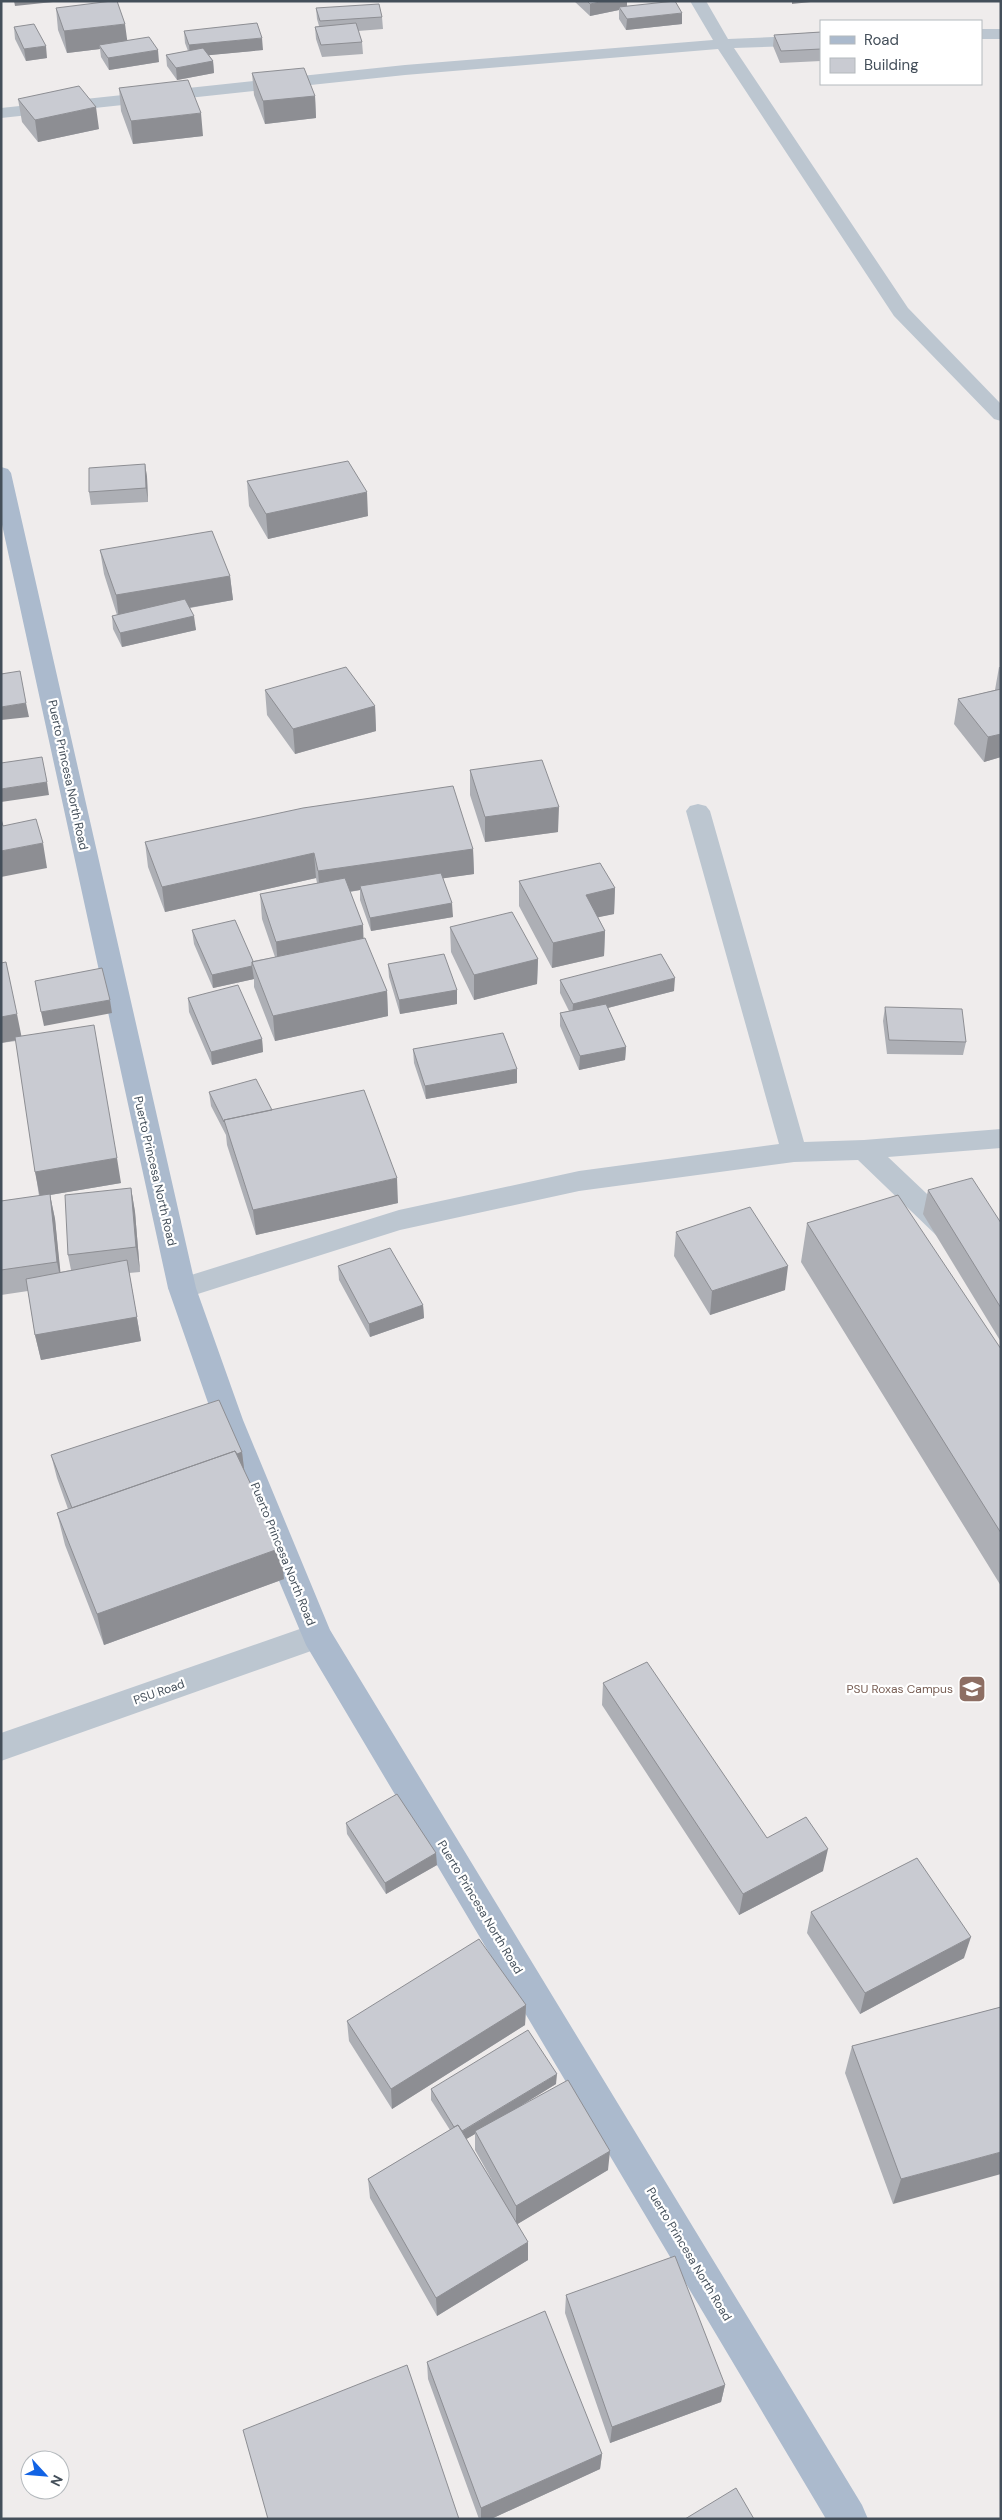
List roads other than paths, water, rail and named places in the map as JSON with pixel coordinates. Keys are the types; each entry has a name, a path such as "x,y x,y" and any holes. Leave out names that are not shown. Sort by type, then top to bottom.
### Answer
{"main road":[{"name":"Puerto Princesa North Road","path":"2,478 182,1288 196,1332 252,1480 317,1636 848,2519"}],"street":[{"path":"698,1 723,44 901,312 1001,414"},
{"path":"982,34 1001,34"},
{"path":"1,113 405,70 723,44 820,40"},
{"path":"698,811 794,1152"},
{"path":"182,1288 399,1220 579,1182 794,1152 864,1150 1001,1138"},
{"path":"864,1150 1001,1281"},
{"name":"PSU Road","path":"1,1747 317,1636"}],"place":[{"name":"PSU Roxas Campus","path":"972,1689"}]}
